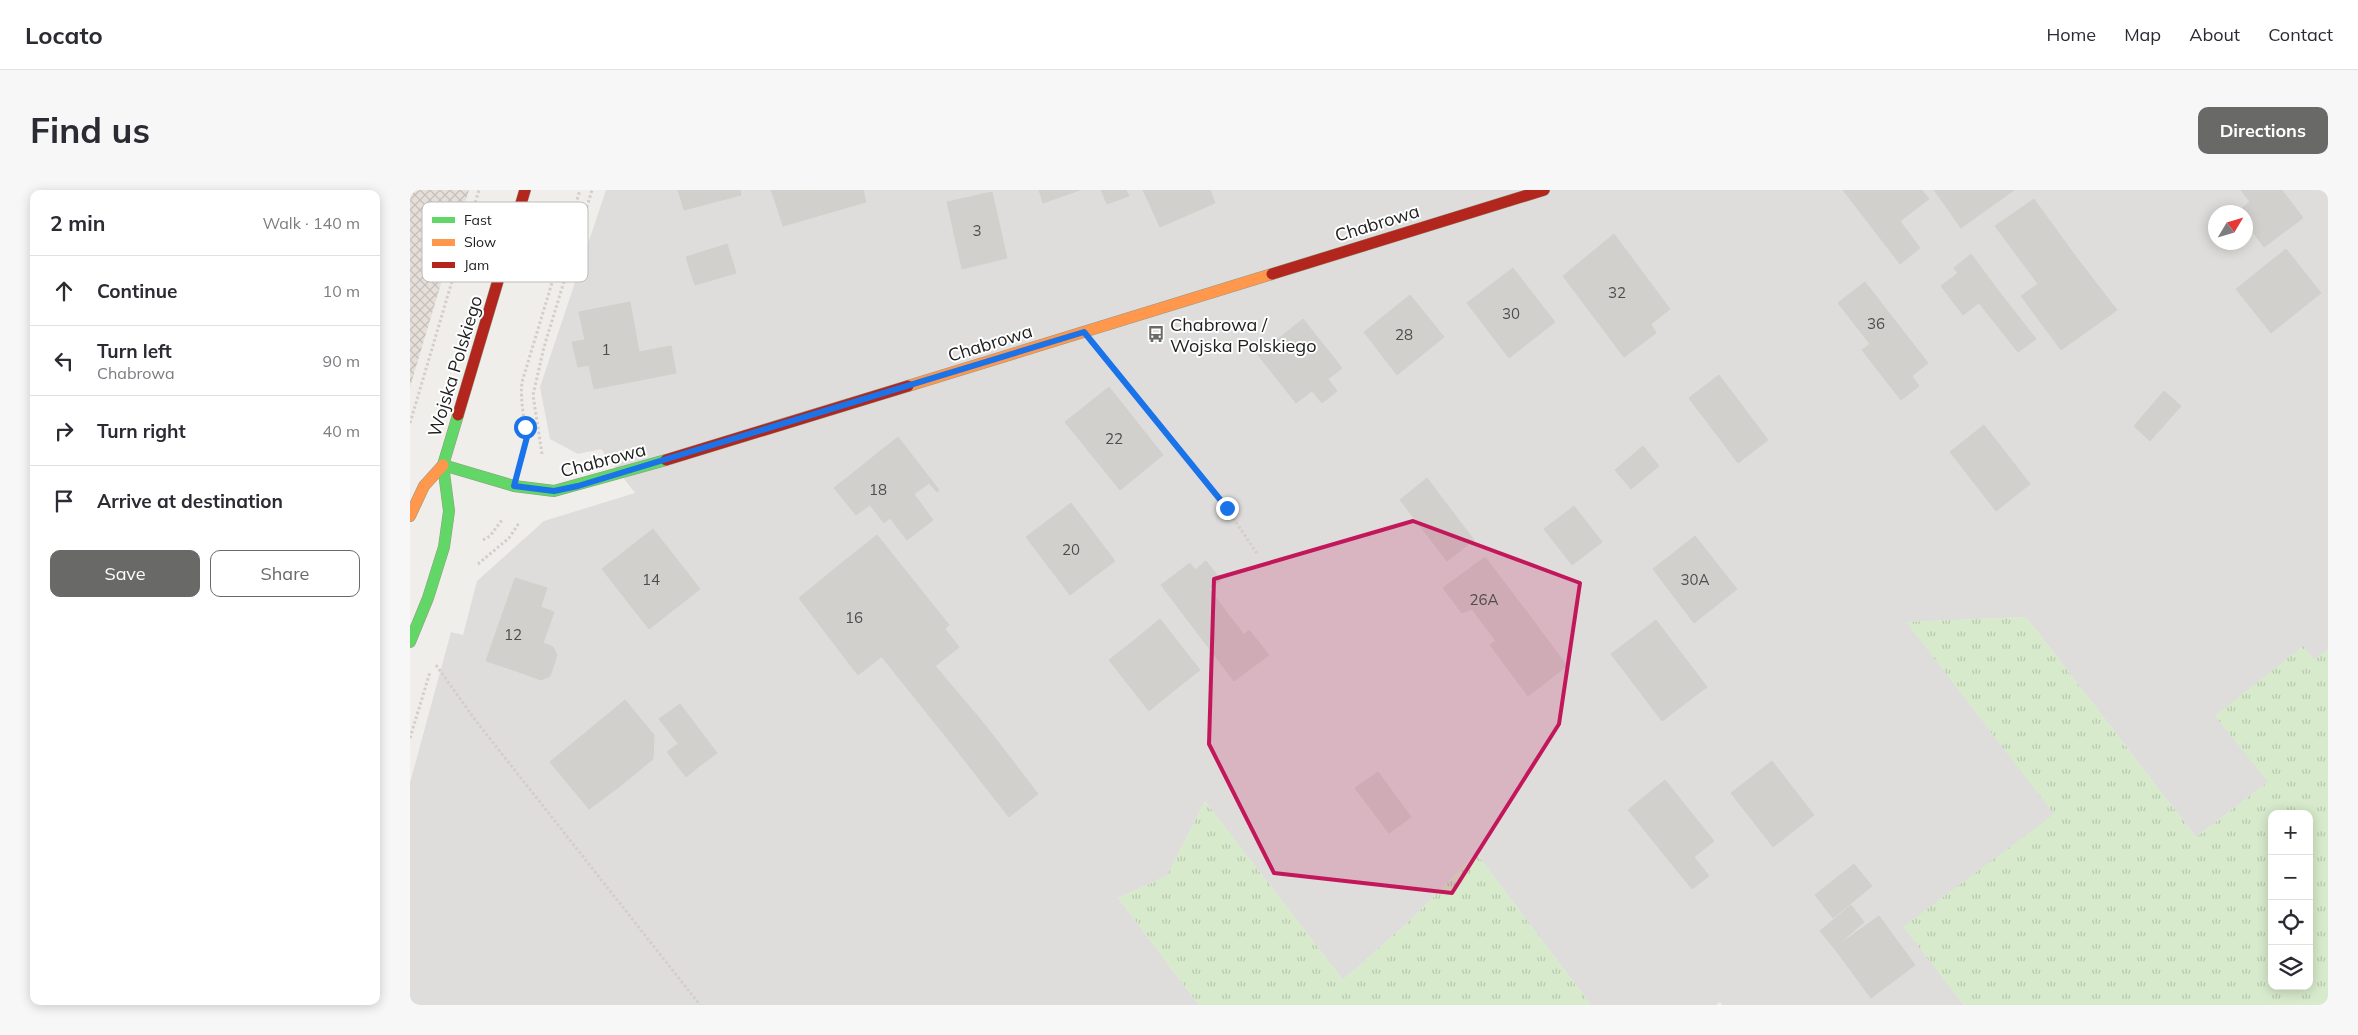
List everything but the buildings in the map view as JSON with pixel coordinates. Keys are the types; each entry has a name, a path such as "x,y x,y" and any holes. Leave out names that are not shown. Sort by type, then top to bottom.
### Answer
{"street":[{"name":"Wojska Polskiego","path":"521,202 525,190"},
{"name":"Chabrowa","path":"444,465 480,478 532,489 554,491 578,486 1544,190"},
{"name":"Wojska Polskiego","path":"410,642 419,622 447,534 449,506 444,465 498,282"},
{"name":"Wojska Polskiego","path":"410,516 424,486 444,465"}],"path":[{"path":"475,202 479,190"},
{"path":"576,202 580,190"},
{"path":"588,203 592,190"},
{"path":"410,423 452,282"},
{"path":"444,542 458,545 474,544 490,536 501,522 514,486 527,437 520,396 522,382 552,282"},
{"path":"472,570 509,538 518,524 541,463 542,446 533,395 544,347 564,282"},
{"path":"1084,332 1227,508 1258,555"},
{"path":"410,738 434,660 449,685 476,721 700,1005"}],"highlighted area":[{"path":"1413,521 1580,583 1559,724 1452,893 1274,873 1209,744 1214,579"}],"shaded area":[{"path":"410,190 469,190 465,202 422,202 422,282 441,282 410,387"},
{"path":"606,190 2328,190 2328,649 2314,660 2302,646 2268,782 2196,837 2026,617 1907,622 2055,814 1904,927 1964,1005 1722,1005 1720,1002 1716,1005 1591,1005 1476,853 1415,916 1343,980 1205,801 1167,876 1118,898 1199,1005 410,1005 410,783 451,632 463,635 477,581 544,521 635,493 601,449 578,454 550,439 540,387 575,282 588,282 588,244"}],"green space":[{"path":"2026,617 2196,837 2268,782 2215,716 2303,646 2314,660 2328,649 2328,1005 1964,1005 1903,927 2054,814 1906,622"},
{"path":"1205,801 1343,980 1415,916 1476,853 1591,1005 1199,1005 1118,898 1167,876"}],"traffic: fast":[{"path":"410,642 428,598 444,547 449,511 443,465 458,415"},
{"path":"443,465 514,486 554,491 666,460"}],"traffic: slow":[{"path":"908,386 1272,274"},
{"path":"410,516 424,486 443,465"}],"traffic: jam":[{"path":"521,202 525,190"},
{"path":"1272,274 1544,190"},
{"path":"458,415 498,282"},
{"path":"666,460 908,386"}],"place":[{"name":"Chabrowa / Wojska Polskiego","path":"1156,334"}],"route":[{"path":"525,427 527,437 514,486 554,491 578,486 678,457 1084,332 1227,508"}]}
